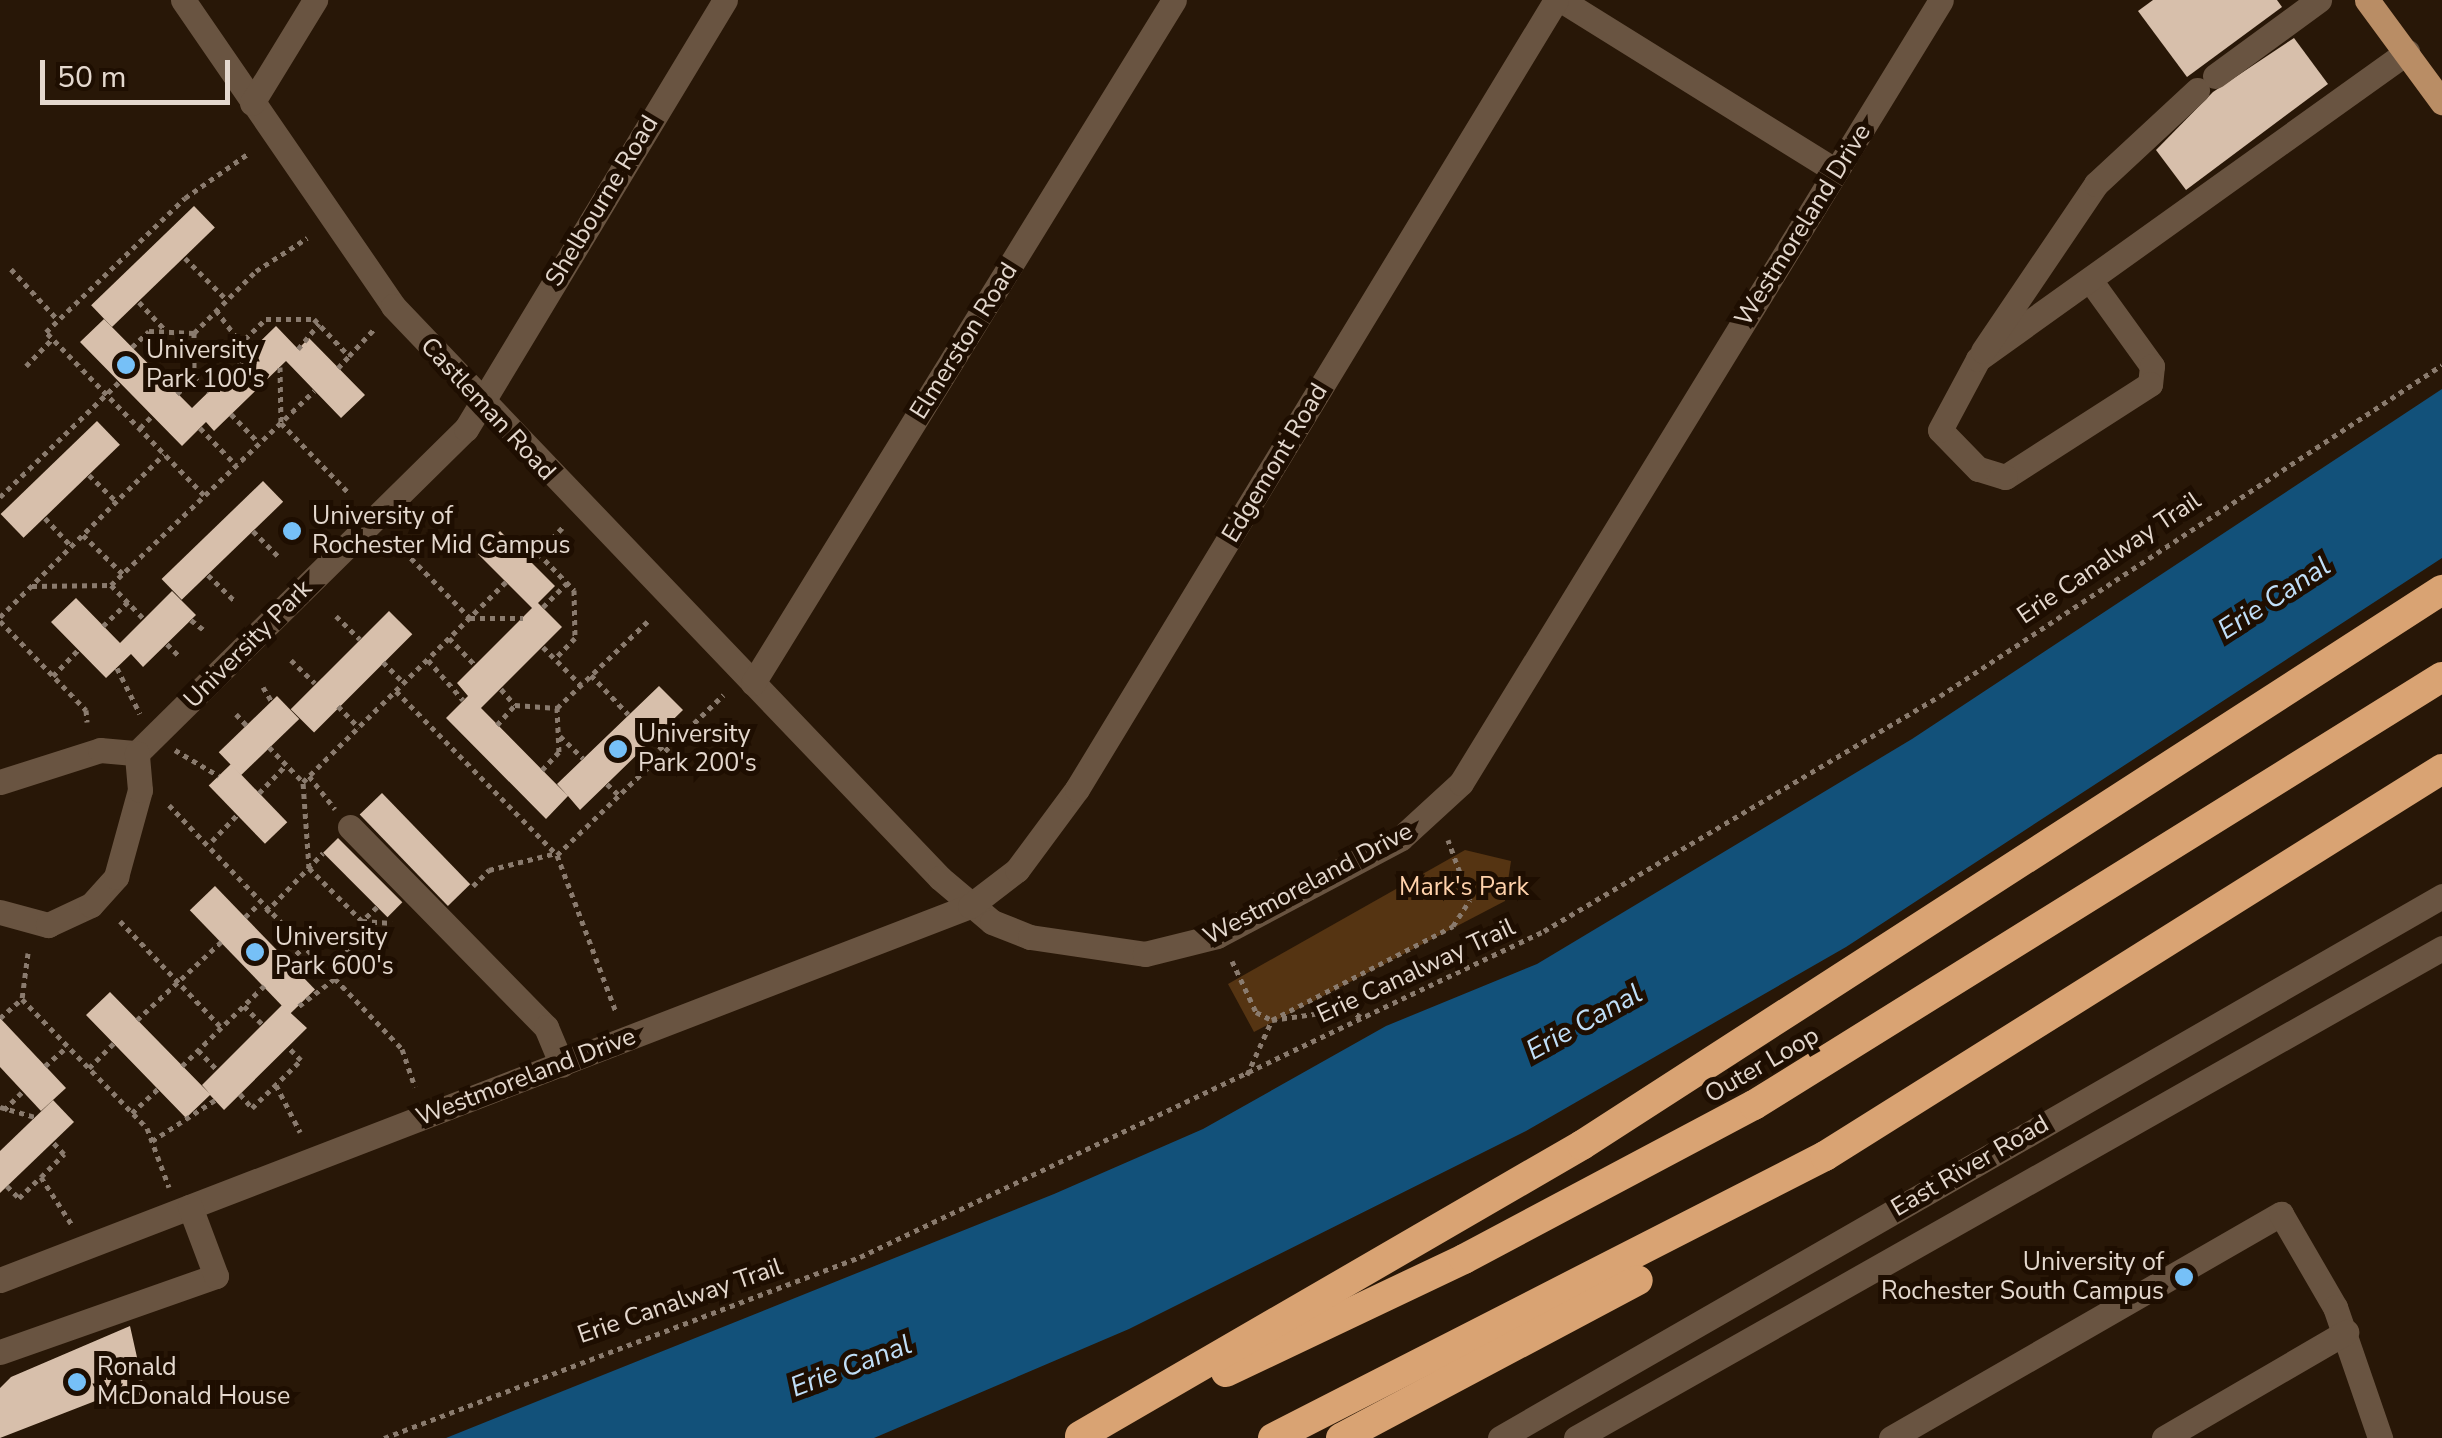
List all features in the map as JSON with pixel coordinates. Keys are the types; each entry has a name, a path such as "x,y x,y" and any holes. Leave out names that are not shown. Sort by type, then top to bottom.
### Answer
{"highway":[{"path":"1078,1437 1582,1145 2442,590"},
{"path":"2352,734 2442,669"},
{"name":"Outer Loop","path":"1078,1437 1394,1294 1686,1143 1956,988 2442,677"},
{"path":"1341,1438 1558,1327 2442,769"},
{"path":"1273,1438 1618,1270 1865,1133"}],"main road":[{"path":"2367,0 2442,102"}],"street":[{"name":"Castleman Road","path":"182,0 392,306 482,405 970,906"},
{"path":"252,102 315,0"},
{"name":"Shelbourne Road","path":"482,405 725,0"},
{"name":"Elmerston Road","path":"753,683 1174,0"},
{"path":"1558,0 1836,171"},
{"name":"Edgemont Road","path":"970,906 1017,870 1076,789 1558,0"},
{"name":"Westmoreland Drive","path":"0,1280 970,906 1078,949 1167,952 1217,936 1435,813 1941,0"},
{"path":"2090,280 2152,366 2150,384 2005,477 1978,469 1940,430 1978,359 2062,225 2133,142 2319,0"},
{"path":"1978,359 2407,52"},
{"name":"University Park","path":"137,752 482,405"},
{"path":"0,782 100,750 137,752 140,790 116,876 91,905 48,925 0,912"},
{"path":"350,827 546,1027 562,1065"},
{"name":"East River Road","path":"1500,1438 2442,896"},
{"name":"East River Road","path":"1576,1438 2442,948"},
{"path":"0,1352 216,1276 190,1207"},
{"path":"1891,1438 2281,1214 2346,1332 2380,1438"},
{"path":"2164,1438 2209,1427 2346,1332"}],"path":[{"path":"204,495 46,332 184,198 250,153"},
{"path":"209,392 194,377 194,333 227,300 307,238"},
{"path":"184,258 227,300"},
{"path":"11,269 58,320"},
{"path":"138,302 167,332"},
{"path":"216,310 246,339 248,353"},
{"path":"246,339 266,319 319,324 350,356"},
{"path":"298,349 319,324"},
{"path":"338,368 374,330"},
{"path":"132,347 149,331 194,333"},
{"path":"26,366 53,338"},
{"name":"Erie Canalway Trail","path":"384,1438 860,1257 1246,1078 1361,1017 1544,931 1735,822 2442,365"},
{"path":"280,367 280,423 347,491"},
{"path":"177,394 194,377"},
{"path":"0,497 120,382"},
{"path":"32,586 111,585 314,390"},
{"path":"231,414 259,443"},
{"path":"140,428 152,416"},
{"path":"200,428 236,465"},
{"path":"87,722 53,676 0,619 164,454"},
{"path":"89,475 116,501"},
{"path":"45,518 71,546"},
{"path":"530,560 562,528"},
{"path":"253,531 279,557"},
{"path":"83,535 122,574"},
{"path":"404,551 470,618 523,618"},
{"path":"538,552 568,583 575,638 555,659"},
{"path":"208,575 235,601"},
{"path":"303,782 506,582"},
{"path":"543,608 568,583"},
{"path":"111,585 144,619"},
{"path":"103,626 128,602"},
{"path":"336,616 360,640"},
{"path":"500,689 516,706 557,708 650,619"},
{"path":"192,620 204,630"},
{"path":"450,638 475,665"},
{"path":"166,644 178,656"},
{"path":"543,647 581,685"},
{"path":"53,676 78,650"},
{"path":"291,660 314,683"},
{"path":"428,660 464,700"},
{"path":"383,662 404,683"},
{"path":"117,668 126,700 146,720"},
{"path":"591,675 628,714"},
{"path":"263,688 272,702"},
{"path":"396,691 556,854 616,1012"},
{"path":"473,886 489,870 556,854 722,694"},
{"path":"338,706 358,728"},
{"path":"497,724 516,706"},
{"path":"542,770 559,752 557,708"},
{"path":"236,714 247,726"},
{"path":"558,734 583,758"},
{"path":"652,739 664,751"},
{"path":"164,740 190,766 219,776"},
{"path":"269,748 303,782 309,868 362,921 392,923"},
{"path":"259,793 286,765"},
{"path":"309,776 350,827"},
{"path":"607,784 619,795"},
{"path":"169,805 212,841 258,905 402,1049 415,1087"},
{"path":"212,841 237,815"},
{"path":"1246,1078 1272,1020 1452,926 1470,900 1463,869 1448,840"},
{"path":"266,912 323,853"},
{"path":"245,917 258,905"},
{"path":"299,1006 334,980 362,921 377,907"},
{"path":"120,921 222,1028"},
{"path":"138,1020 221,942"},
{"path":"288,961 302,949"},
{"path":"0,1018 22,998 28,953"},
{"path":"1233,963 1256,1012 1272,1020 1348,1009 1361,1017"},
{"path":"182,1066 264,986"},
{"path":"22,998 132,1112 152,1141 168,1187"},
{"path":"244,1006 262,1025"},
{"path":"89,1068 114,1044"},
{"path":"46,1066 68,1046"},
{"path":"240,1094 252,1108 276,1085 301,1060 288,1047"},
{"path":"198,1050 217,1070"},
{"path":"276,1085 300,1132"},
{"path":"132,1112 158,1089"},
{"path":"2,1108 23,1091"},
{"path":"152,1141 214,1100"},
{"path":"2,1108 36,1116"},
{"path":"8,1186 18,1198 64,1154 53,1142"},
{"path":"40,1177 72,1224"}],"green space":[{"name":"Mark's Park","path":"1465,850 1511,861 1505,901 1254,1032 1228,984"}],"water":[{"name":"Erie Canal","path":"2442,389 2442,558 1846,947 1526,1131 1129,1329 874,1438 446,1438 1054,1194 1203,1129 1386,1026 1537,964 1912,739"}],"building":[{"path":"2153,0 2277,0 2282,7 2187,77 2138,11"},
{"path":"2294,38 2328,84 2186,190 2156,150 2213,92"},
{"name":"University Park 100's","path":"194,206 215,228 112,327 91,305"},
{"path":"104,319 192,408 276,326 298,349 309,338 365,395 341,418 286,361 214,431 206,422 182,446 80,342"},
{"path":"97,421 120,445 24,538 1,514"},
{"path":"263,481 283,502 182,600 162,579"},
{"path":"500,531 555,586 538,603 562,627 481,708 568,796 546,819 446,718 468,696 457,683 532,608 478,554"},
{"path":"172,591 196,615 143,667 131,654 106,678 51,622 76,598 120,643"},
{"path":"389,611 412,634 314,733 291,709"},
{"name":"University Park 200's","path":"659,686 683,710 580,810 557,784"},
{"path":"277,696 299,719 241,775 219,752"},
{"path":"231,764 287,822 265,844 209,786"},
{"path":"382,793 470,884 448,906 360,815"},
{"path":"338,838 402,902 387,917 323,853"},
{"name":"University Park 600's","path":"215,886 315,990 290,1014 190,910"},
{"path":"110,992 210,1094 202,1085 282,1005 307,1028 224,1110 210,1095 186,1118 86,1015"},
{"path":"0,1018 66,1088 41,1111 0,1067"},
{"path":"53,1100 74,1122 0,1193 0,1151"},
{"name":"Ronald McDonald House","path":"130,1326 145,1393 125,1400 121,1391 0,1438 0,1388 11,1377"}],"place":[{"name":"University Park 100's","path":"126,365"},
{"name":"University of Rochester Mid Campus","path":"292,531"},
{"name":"University Park 200's","path":"618,749"},
{"name":"University Park 600's","path":"255,952"},
{"name":"University of Rochester South Campus","path":"2184,1277"},
{"name":"Ronald McDonald House","path":"77,1382"}]}
